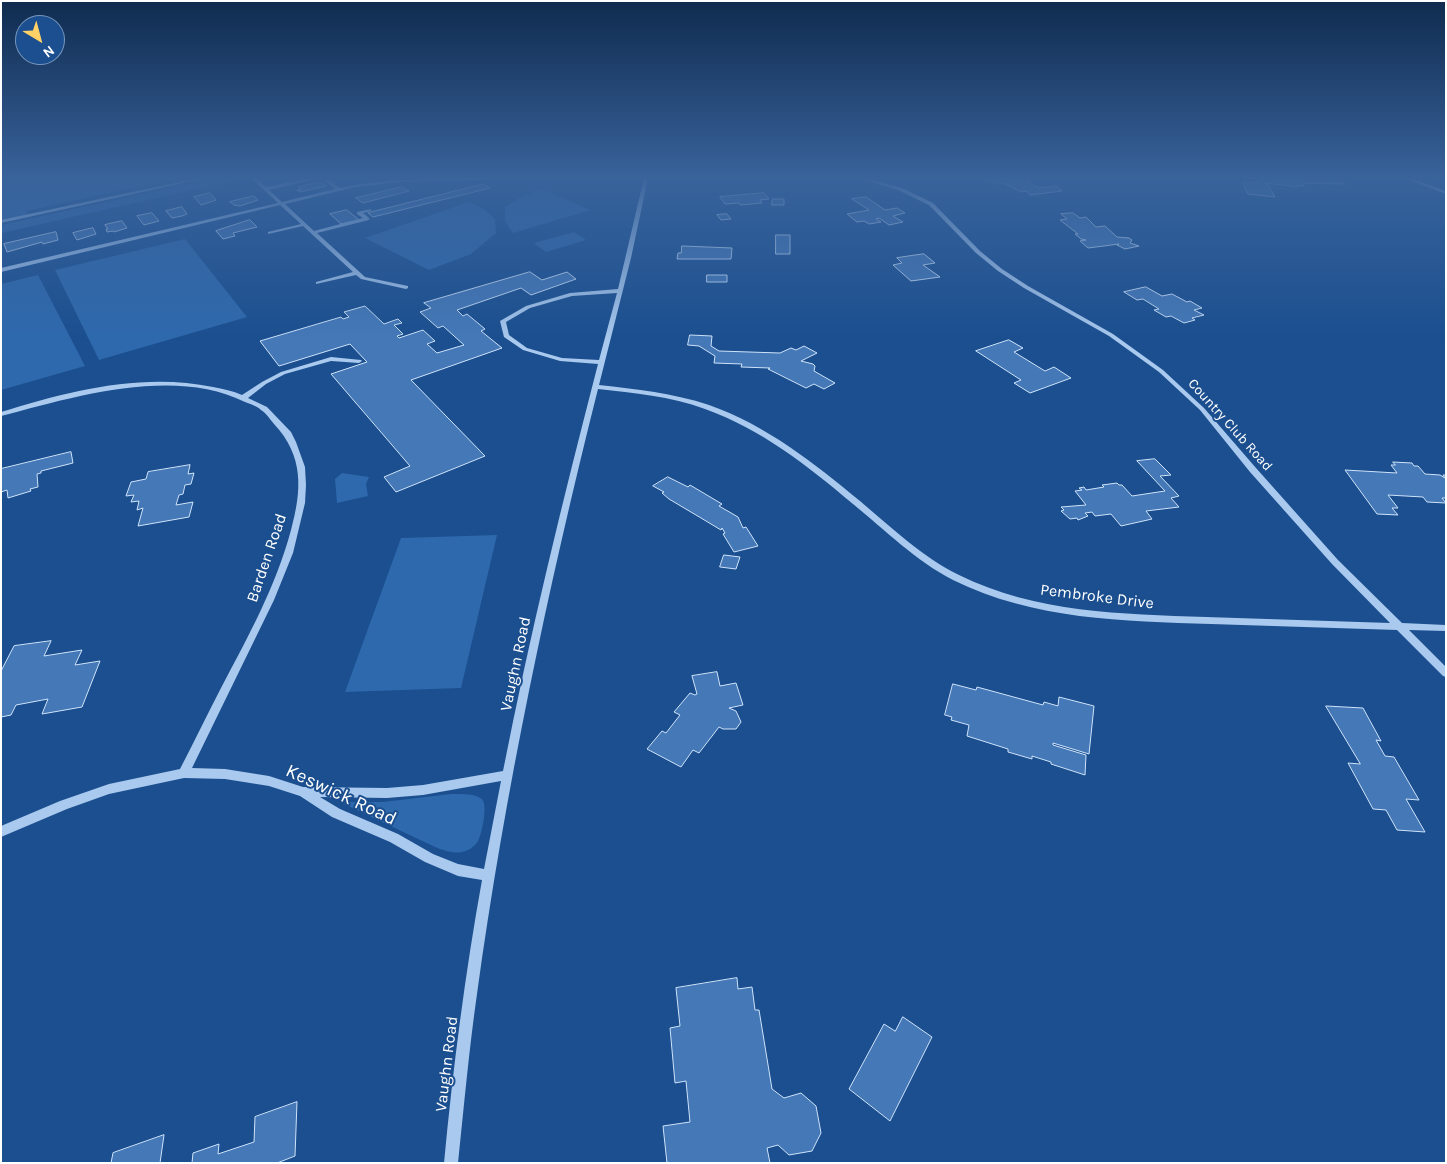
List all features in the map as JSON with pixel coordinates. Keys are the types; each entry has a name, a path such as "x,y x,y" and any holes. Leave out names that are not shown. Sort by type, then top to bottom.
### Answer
{"street":[{"path":"1,270 160,232"},
{"name":"Vaughn Road","path":"451,1163 465,1040 490,876 508,775 538,629 634,232"},
{"name":"Country Club Road","path":"959,232 978,252 1000,270 1026,287 1111,335 1161,371 1202,409 1323,550 1398,627 1446,672"},
{"path":"312,233 363,278 406,287"},
{"path":"318,283 356,273"},
{"path":"602,362 562,360 525,349 506,336 503,321 528,307 572,294 620,291"},
{"path":"243,398 264,383 283,373 331,358 359,361"},
{"name":"Barden Road","path":"1,414 68,394 132,384 189,385 205,387 243,398 267,411 277,420 295,446 303,478 302,502 289,551 265,615 184,773"},
{"name":"Pembroke Drive","path":"596,387 671,396 707,406 764,432 805,461 906,543 938,566 981,588 1010,599 1065,612 1116,617 1446,628"},
{"name":"Keswick Road","path":"1,832 64,805 108,789 184,773 225,774 269,781 303,792 336,814 394,838 429,858 458,870 490,876"},
{"path":"303,792 387,793 423,790 508,775"}],"shaded area":[{"path":"381,232 496,233 471,254 429,270 365,238"},
{"path":"573,232 586,240 546,252 534,243"},
{"path":"185,239 247,317 99,360 55,270"},
{"path":"38,275 85,366 1,390 1,284"},
{"path":"342,473 369,477 366,484 368,496 337,503 335,479"},
{"path":"497,535 461,688 345,692 401,538"},
{"path":"451,794 467,794 482,799 484,802 484,820 480,837 473,847 462,852 452,852 435,847 344,804 348,802 383,802"}],"building":[{"path":"55,232 58,240 43,244 42,242 7,252 4,244"},
{"path":"95,232 96,234 77,240 73,233"},
{"path":"217,232 236,232 233,233 235,236 223,239"},
{"path":"1076,232 1112,232 1117,237 1129,238 1132,240 1130,243 1139,246 1125,249 1117,245 1119,244 1088,248 1080,241 1086,240 1081,239 1075,234 1078,234"},
{"path":"776,235 790,235 790,254 776,254"},
{"path":"682,246 732,248 731,259 677,259 678,253 681,253"},
{"path":"924,254 935,263 923,265 940,277 911,281 893,265 902,263 897,258"},
{"path":"530,272 542,280 567,272 576,279 531,295 521,288 457,310 463,316 467,314 485,329 481,331 502,348 411,380 485,456 396,492 384,477 410,466 331,374 367,362 350,344 279,366 260,341 341,317 343,319 349,317 344,312 365,306 384,324 398,319 402,323 394,325 403,334 397,336 399,338 423,330 435,341 427,344 437,353 464,345 443,326 438,328 420,312 431,308 424,303"},
{"path":"707,275 727,275 727,282 707,282"},
{"path":"1146,287 1162,296 1172,294 1187,302 1190,301 1202,308 1194,310 1204,315 1192,318 1195,320 1184,323 1171,316 1166,317 1154,310 1159,309 1143,299 1137,300 1124,292"},
{"path":"690,335 712,336 711,346 719,351 780,353 791,348 796,350 804,346 817,353 801,361 813,364 815,366 814,371 835,383 824,389 814,384 806,388 768,369 770,368 741,367 742,364 714,363 715,356 699,346 688,345"},
{"path":"1009,340 1023,348 1014,352 1045,371 1054,367 1071,378 1030,393 1014,383 1021,380 976,351"},
{"path":"71,452 73,463 41,471 41,473 37,474 38,487 30,489 31,491 8,498 7,490 1,492 1,469"},
{"path":"1155,459 1171,475 1160,476 1179,496 1171,498 1179,507 1146,511 1152,519 1121,526 1111,514 1095,516 1092,512 1085,513 1088,516 1078,520 1077,518 1070,519 1061,511 1064,510 1061,507 1086,505 1075,491 1082,490 1079,488 1084,487 1086,490 1117,483 1122,485 1132,496 1165,491 1137,461"},
{"path":"1393,462 1412,463 1414,466 1418,466 1425,474 1440,475 1445,478 1443,475 1446,475 1446,498 1442,498 1446,503 1427,502 1423,497 1388,495 1398,508 1392,508 1398,515 1377,514 1345,470 1397,473 1391,465 1395,465"},
{"path":"190,465 188,474 194,473 191,484 185,485 183,494 179,495 176,505 193,502 189,517 138,526 143,508 137,510 139,501 131,502 134,495 126,496 131,482 146,479 148,472"},
{"path":"668,477 688,487 690,485 722,504 719,506 738,517 743,528 746,527 758,546 734,552 723,534 725,533 722,528 721,530 669,499 662,493 664,492 653,486"},
{"path":"724,555 740,557 736,569 720,567"},
{"path":"51,641 44,656 82,650 75,665 100,661 82,707 42,714 48,699 16,705 11,715 1,717 1,671 14,646"},
{"path":"717,672 720,686 736,683 743,705 729,708 736,711 741,722 736,729 723,729 719,727 699,753 693,750 681,767 647,749 662,731 666,733 680,715 674,712 690,693 697,694 692,676"},
{"path":"953,684 976,690 977,687 1043,705 1044,702 1058,706 1059,697 1094,706 1089,754 1053,743 1053,745 1086,755 1085,775 1032,756 1032,759 1008,752 1008,749 967,736 969,725 951,720 952,717 945,715"},
{"path":"1326,706 1363,708 1381,741 1376,740 1385,756 1394,757 1419,800 1406,799 1425,832 1397,830 1386,810 1373,809 1348,763 1360,764"},
{"path":"737,978 738,989 752,987 755,1010 759,1010 772,1089 784,1098 801,1093 816,1106 821,1133 812,1151 789,1155 778,1145 767,1148 770,1163 667,1163 663,1126 690,1122 686,1081 675,1083 670,1028 680,1026 676,988"},
{"path":"903,1017 932,1037 890,1121 849,1089 884,1024 895,1031"},
{"path":"297,1102 295,1156 277,1163 192,1163 193,1153 219,1144 218,1154 254,1142 255,1117"},
{"path":"164,1135 160,1163 111,1163 113,1153"}]}
